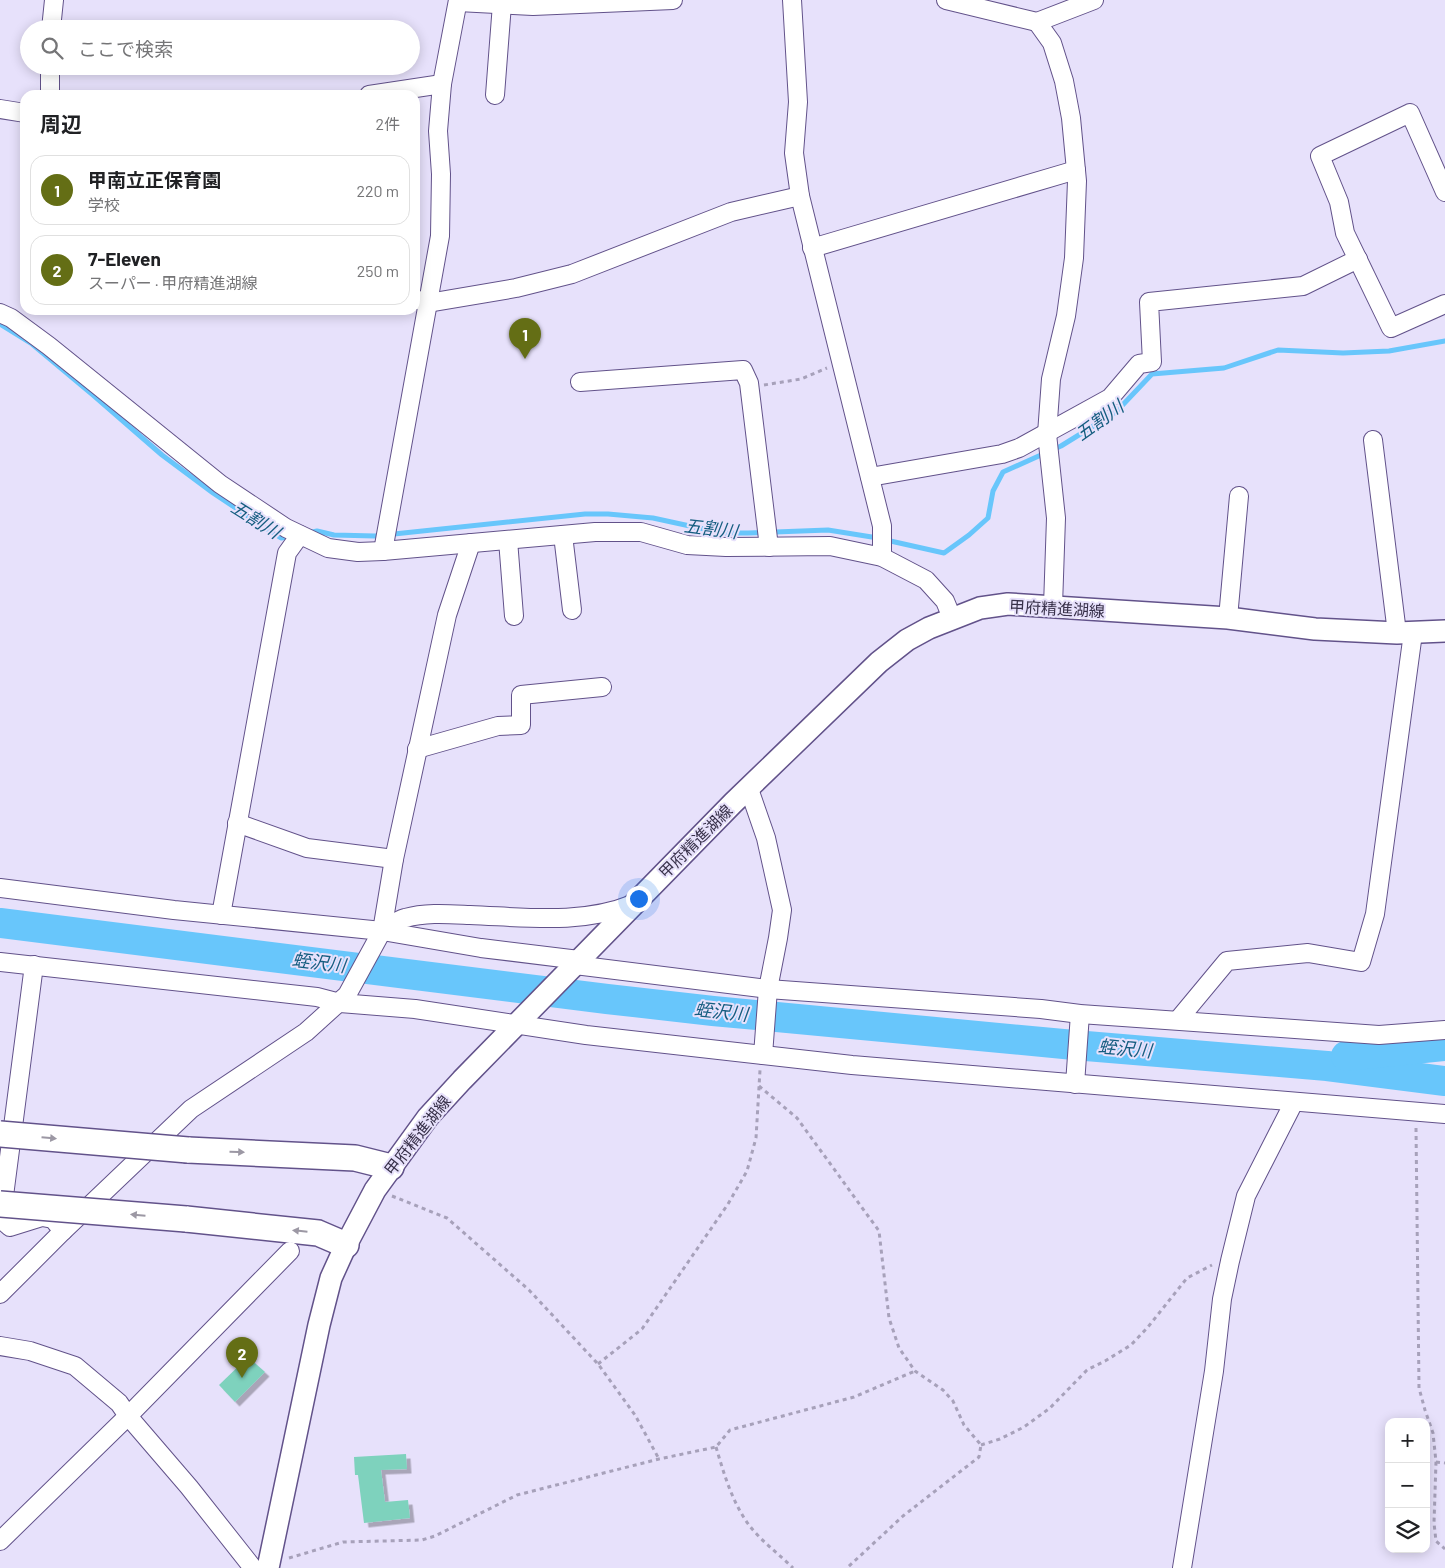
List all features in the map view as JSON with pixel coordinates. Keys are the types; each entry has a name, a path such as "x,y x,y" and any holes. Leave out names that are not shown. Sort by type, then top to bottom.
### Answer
{"highway":[{"path":"0,1134 188,1150 355,1158 391,1166"},
{"path":"0,1204 318,1232 346,1245"}],"main road":[{"name":"甲府精進湖線","path":"263,1567 331,1278 375,1190 391,1166 428,1117 634,903 879,662 907,640 952,618 980,608 1008,604 1228,618 1315,629 1405,633 1445,631"}],"street":[{"path":"52,20 54,0"},
{"path":"673,0 534,6 458,1 442,84 438,131 441,174 440,236 421,301 516,288 572,274 731,212 800,196"},
{"path":"792,0 798,102 794,152 800,196 882,526 882,557"},
{"path":"946,0 1037,22 1094,0"},
{"path":"494,95 502,4"},
{"path":"1037,22 1052,43 1064,81 1077,181 1074,258 1066,316 1050,380 1047,434 1056,518 1053,606"},
{"path":"50,75 50,90"},
{"path":"402,90 442,84"},
{"path":"0,109 20,112"},
{"path":"1445,192 1410,112 1320,156 1339,202 1346,233 1391,328 1445,304"},
{"path":"812,248 1076,170"},
{"path":"870,477 1002,454 1047,434 1110,398 1139,364 1152,362 1149,302 1303,286 1358,259"},
{"path":"0,313 11,318 23,317 49,346 220,484 286,528 328,548 358,552 383,551 595,532 641,532 687,545 830,546 882,557 926,580 945,601 952,618"},
{"path":"383,551 419,315"},
{"path":"580,382 743,370 749,388 768,547"},
{"path":"1178,1020 1227,961 1308,953 1362,962 1375,914 1405,633 1373,440"},
{"path":"1228,618 1239,496"},
{"path":"221,915 287,552 300,535"},
{"path":"563,535 572,610"},
{"path":"508,540 514,616"},
{"path":"0,1294 190,1109 306,1032 343,999 379,937 417,749 447,615 471,543"},
{"path":"417,749 498,726 521,726 521,695 602,687"},
{"path":"749,788 766,838 782,910 768,991 764,1051"},
{"path":"237,823 307,848 394,858"},
{"path":"0,888 221,915 379,937 481,948 575,965 768,991 1041,1009 1080,1018 1178,1020 1379,1035 1445,1030"},
{"path":"379,937 404,918 435,914 548,918 585,917 616,911 634,903"},
{"path":"0,962 317,998 343,999 519,1022 586,1035 764,1051 852,1065 1075,1077 1294,1102 1445,1114"},
{"path":"34,966 1,1219 10,1227 42,1217 53,1219 63,1231"},
{"path":"1075,1077 1080,1018"},
{"path":"1182,1568 1214,1371 1222,1299 1230,1261 1246,1196 1294,1102"},
{"path":"0,1541 128,1416 290,1251"},
{"path":"0,1346 30,1351 75,1366 119,1403 189,1487 263,1567"}],"path":[{"path":"749,388 800,379 842,363"},
{"path":"598,1364 642,1329 728,1204 747,1171 756,1138 760,1067 764,1051"},
{"path":"759,1086 797,1118 879,1231 889,1318 899,1348 915,1371 943,1390 954,1401 964,1425 981,1445 979,1457 903,1516 847,1568"},
{"path":"1416,1112 1419,1388 1424,1410 1433,1433 1436,1462 1434,1524 1436,1541 1445,1549"},
{"path":"375,1190 447,1218 529,1290 598,1364 635,1415 659,1459"},
{"path":"981,1445 1000,1439 1024,1427 1050,1408 1086,1370 1131,1345 1148,1327 1187,1278 1207,1266 1230,1261"},
{"path":"263,1567 343,1542 422,1540 435,1536 517,1495 659,1459 716,1447 730,1430 854,1397 915,1371"},
{"path":"716,1447 736,1505 750,1526 793,1568"},
{"path":"1436,1462 1445,1463"}],"building":[{"path":"248,1357 265,1372 235,1402 219,1385"},
{"path":"406,1454 407,1469 381,1470 385,1502 408,1500 410,1518 364,1523 358,1475 355,1475 354,1457"}],"waterway":[{"name":"五割川","path":"0,324 32,344 162,455 213,493 281,538 290,537"},
{"name":"五割川","path":"886,540 944,553 988,518 993,491 1003,472 1061,446 1116,412 1152,374 1224,368 1278,350 1343,353 1389,351 1445,341"},
{"name":"五割川","path":"308,533 317,531 334,535 375,536 585,514 608,514 653,518 722,533 828,530 878,538"},
{"name":"蛭沢川","path":"0,923 713,1011 1074,1045 1327,1066 1445,1081"},
{"path":"1346,1056 1445,1046"}],"place":[{"name":"甲南立正保育園","path":"525,359"},
{"name":"7-Eleven","path":"242,1378"}]}
